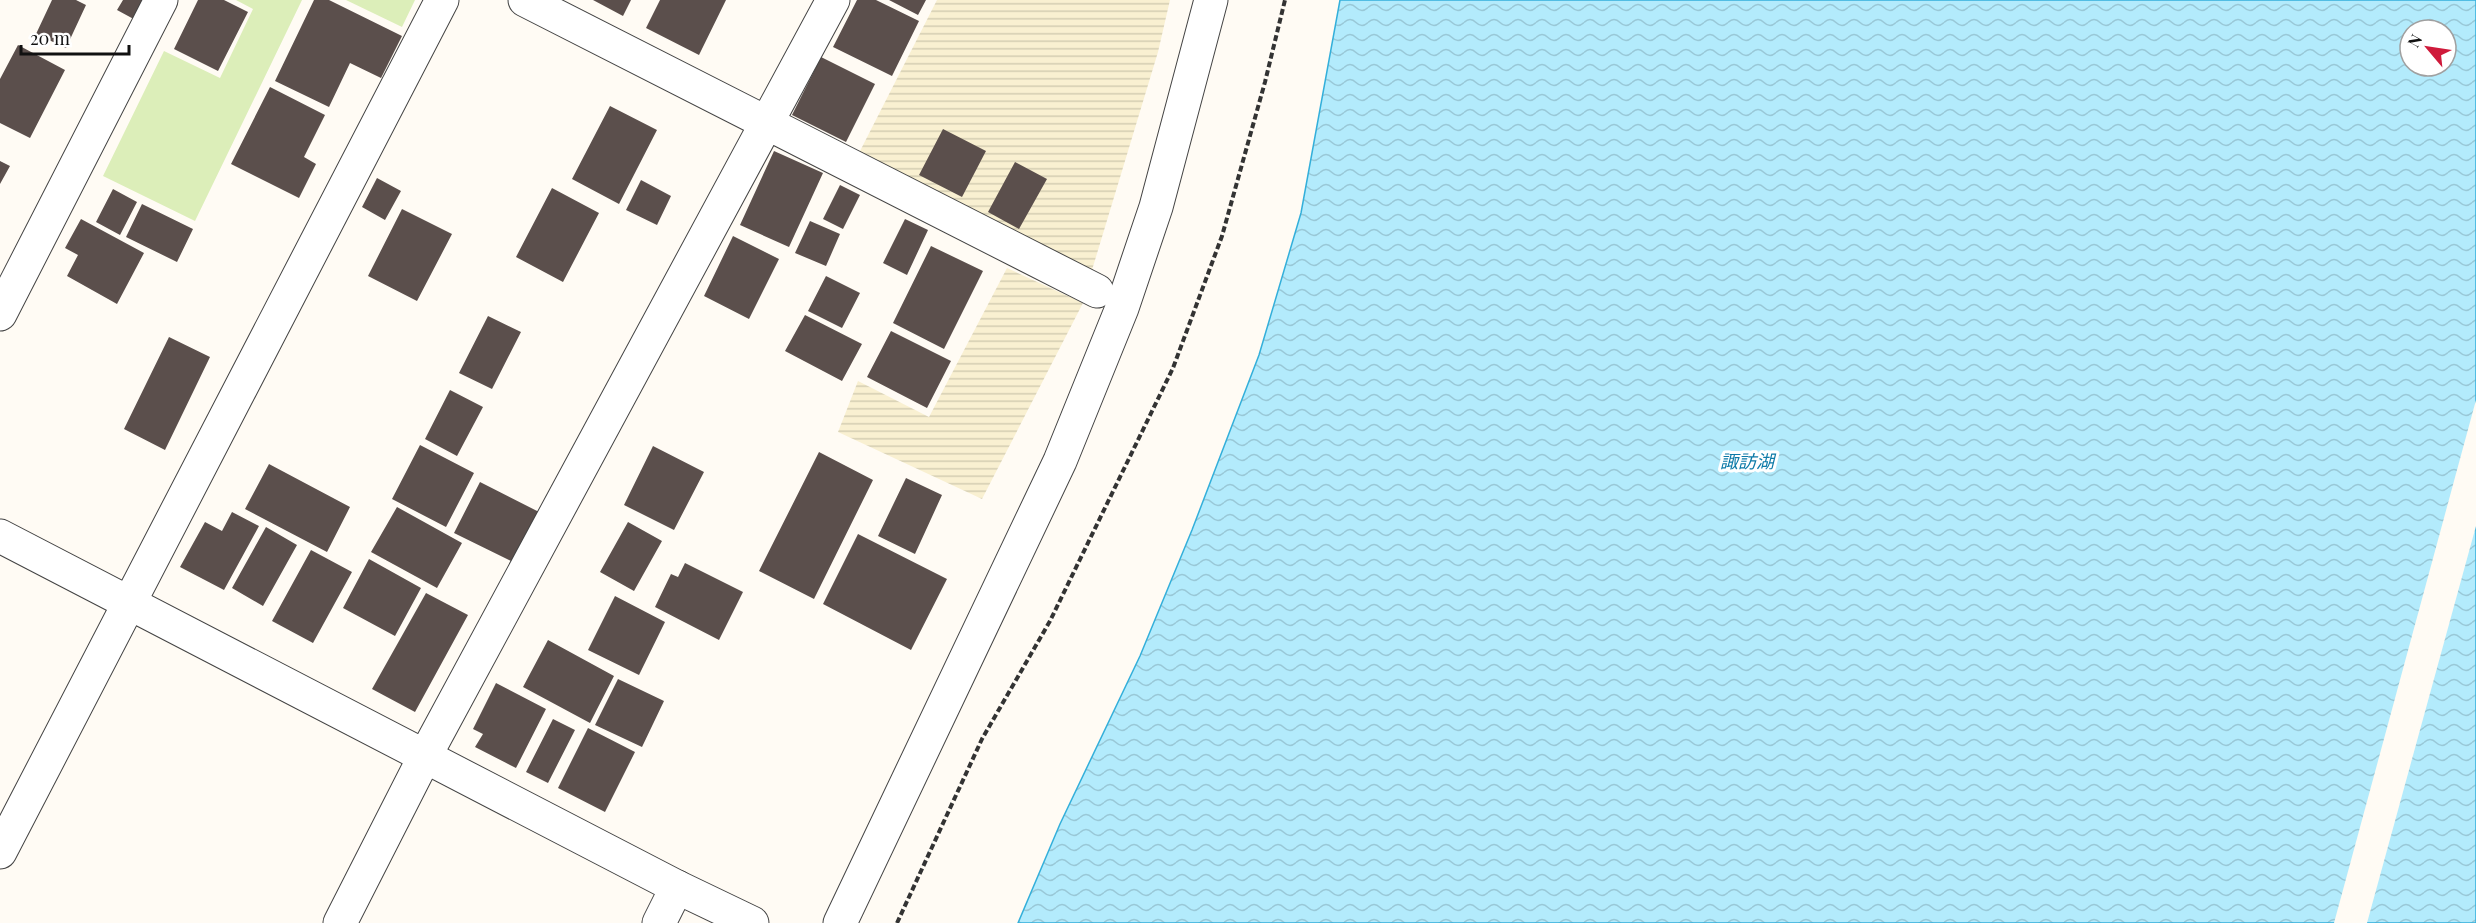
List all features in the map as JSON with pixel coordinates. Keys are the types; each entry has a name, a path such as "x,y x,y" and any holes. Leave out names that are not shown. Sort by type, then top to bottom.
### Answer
{"street":[{"path":"0,314 161,0"},
{"path":"0,852 442,0"},
{"path":"525,0 1097,291"},
{"path":"340,923 425,756 833,0"},
{"path":"840,923 1059,461 1122,308 1156,207 1211,0"},
{"path":"0,536 677,887 752,923"},
{"path":"659,923 677,887"}],"path":[{"path":"897,923 982,739 1050,621 1173,368 1222,236 1265,82 1285,0"}],"shaded area":[{"path":"937,0 1170,0 1158,52 1092,270 859,153"},
{"path":"1007,268 1083,303 982,499 838,432 858,381 929,417"}],"green space":[{"path":"236,0 302,0 195,221 103,176 164,51 220,78 253,9"},
{"path":"346,0 415,0 402,27"}],"water":[{"name":"諏訪湖","path":"1340,0 2476,0 2476,923 1018,923 1060,824 1140,656 1192,530 1259,355 1301,213"}],"pier":[{"path":"2476,400 2476,526 2367,923 2334,923"}],"building":[{"path":"52,0 76,0 86,5 66,48 36,34"},
{"path":"123,0 154,0 141,23 117,10"},
{"path":"198,0 224,0 248,12 218,71 174,49"},
{"path":"314,0 329,0 402,36 381,78 350,63 329,107 275,81"},
{"path":"593,0 631,0 623,16"},
{"path":"660,0 726,0 699,55 646,28"},
{"path":"857,0 876,0 919,21 892,76 833,47"},
{"path":"889,0 926,0 918,15"},
{"path":"18,45 65,70 30,138 0,123 0,79"},
{"path":"821,57 875,84 846,142 792,115"},
{"path":"270,87 325,115 304,157 316,164 299,198 231,164"},
{"path":"610,106 657,130 619,204 572,179"},
{"path":"943,129 986,151 962,197 919,175"},
{"path":"774,151 823,173 789,247 740,225"},
{"path":"0,161 10,166 0,184"},
{"path":"1015,162 1047,179 1019,229 988,212"},
{"path":"377,178 401,191 385,220 362,207"},
{"path":"641,180 671,196 657,225 626,210"},
{"path":"840,185 860,195 843,229 823,219"},
{"path":"552,188 599,213 563,282 516,257"},
{"path":"113,189 137,202 120,235 96,222"},
{"path":"142,204 193,229 177,262 126,237"},
{"path":"402,209 452,234 417,301 368,276"},
{"path":"81,219 144,253 117,304 67,276 78,255 65,248"},
{"path":"905,219 928,230 907,275 883,263"},
{"path":"810,221 840,234 826,266 795,253"},
{"path":"733,236 779,259 749,319 704,296"},
{"path":"931,246 983,271 944,349 893,323"},
{"path":"826,276 860,293 842,328 808,311"},
{"path":"805,315 862,344 842,381 785,351"},
{"path":"488,316 521,332 492,389 459,373"},
{"path":"891,331 951,361 927,408 867,377"},
{"path":"169,337 210,357 165,450 124,429"},
{"path":"450,390 483,407 457,456 425,439"},
{"path":"420,445 474,473 446,527 392,499"},
{"path":"653,446 704,472 674,530 624,505"},
{"path":"819,452 873,480 814,599 759,571"},
{"path":"269,464 350,507 327,552 245,509"},
{"path":"906,478 942,495 915,554 878,536"},
{"path":"480,482 543,514 517,564 454,533"},
{"path":"397,507 462,543 437,588 371,552"},
{"path":"232,512 259,526 224,590 180,567 205,522 222,531"},
{"path":"628,522 662,541 634,591 600,572"},
{"path":"266,527 297,545 263,606 232,588"},
{"path":"858,534 947,579 911,650 823,604"},
{"path":"311,550 352,572 313,643 272,621"},
{"path":"369,559 421,588 395,636 343,608"},
{"path":"685,563 743,592 719,640 655,607 671,574 678,577"},
{"path":"426,593 468,615 415,712 372,689"},
{"path":"615,596 665,622 639,675 588,650"},
{"path":"548,640 614,676 590,723 523,687"},
{"path":"618,679 664,701 642,747 595,725"},
{"path":"496,683 546,709 516,768 475,747 483,734 473,729"},
{"path":"553,719 575,730 548,783 526,772"},
{"path":"588,728 635,752 605,812 558,788"}]}
